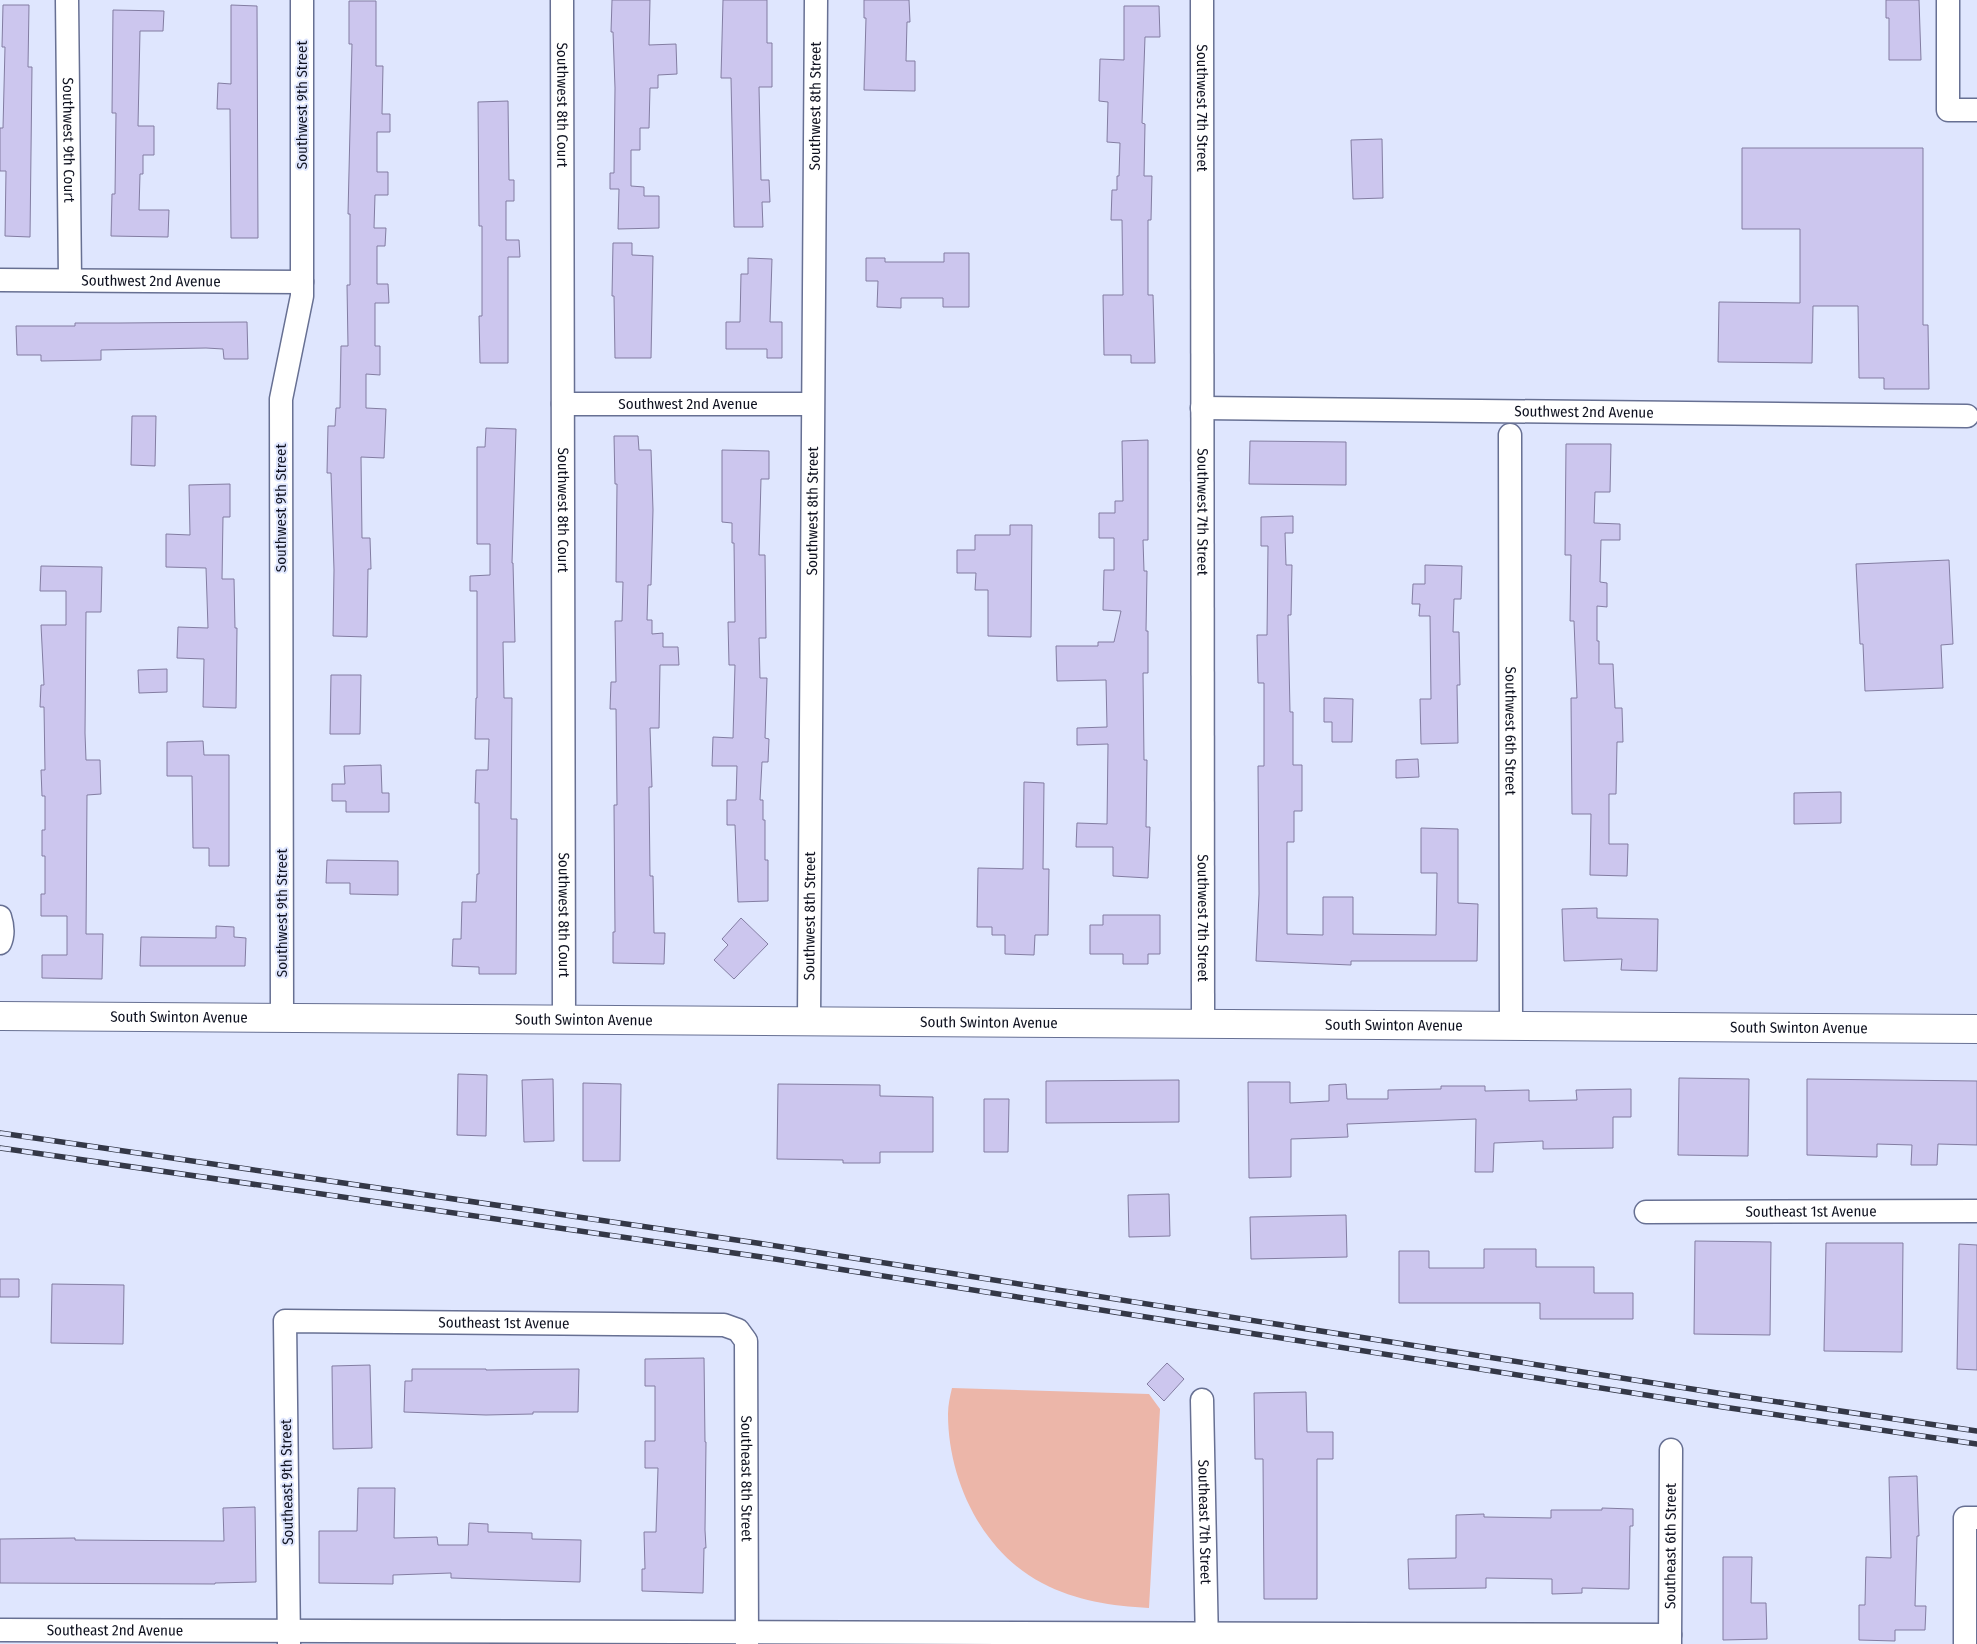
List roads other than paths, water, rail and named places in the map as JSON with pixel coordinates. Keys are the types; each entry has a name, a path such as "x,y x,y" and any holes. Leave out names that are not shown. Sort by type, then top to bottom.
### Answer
{"street":[{"name":"Southwest 9th Court","path":"67,0 70,280"},
{"name":"Southwest 9th Street","path":"282,1018 281,398 302,296 302,0"},
{"name":"Southwest 8th Court","path":"562,0 564,1020"},
{"name":"Southwest 8th Street","path":"809,1021 816,0"},
{"name":"Southwest 7th Street","path":"1202,0 1203,1024"},
{"path":"1948,0 1948,110 1977,110"},
{"name":"Southwest 2nd Avenue","path":"0,280 302,282"},
{"name":"Southwest 2nd Avenue","path":"563,404 812,404"},
{"name":"Southwest 2nd Avenue","path":"1202,408 1967,416"},
{"name":"Southwest 6th Street","path":"1510,435 1510,1026"},
{"path":"0,917 3,925 3,937 0,943"},
{"name":"South Swinton Avenue","path":"0,1016 1977,1029"},
{"name":"Southeast 1st Avenue","path":"1646,1212 1977,1211"},
{"name":"Southeast 1st Avenue","path":"285,1321 724,1325"},
{"name":"Southeast 9th Street","path":"285,1321 289,1638"},
{"name":"Southeast 8th Street","path":"724,1325 738,1330 746,1341 747,1639"},
{"name":"Southeast 7th Street","path":"1202,1400 1207,1640"},
{"name":"Southeast 6th Street","path":"1670,1450 1670,1640"},
{"path":"1965,1644 1965,1518 1977,1518"},
{"name":"Southeast 2nd Avenue","path":"0,1630 289,1638 1670,1640"}],"railway":[{"path":"0,1133 757,1243 1724,1394 1977,1431"},
{"path":"0,1148 755,1256 1723,1407 1977,1444"}]}
